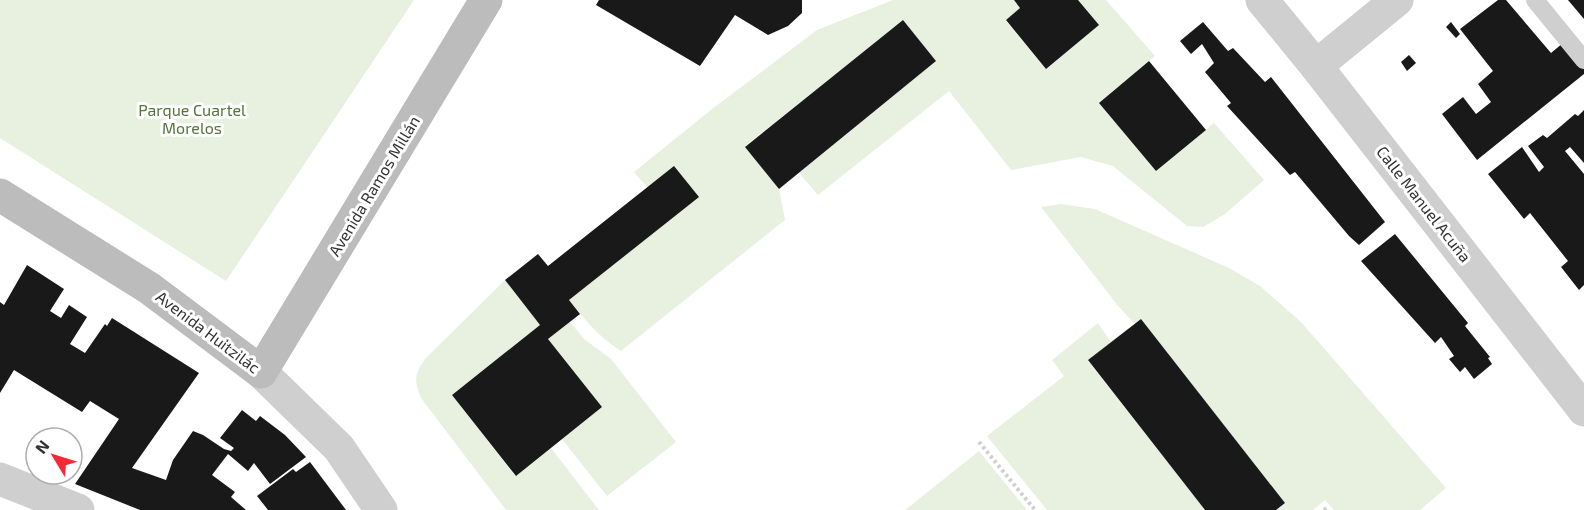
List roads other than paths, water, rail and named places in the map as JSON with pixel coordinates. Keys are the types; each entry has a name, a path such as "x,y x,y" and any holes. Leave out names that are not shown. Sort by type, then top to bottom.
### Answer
{"main road":[{"name":"Avenida Ramos Millán","path":"261,372 486,0"},
{"name":"Avenida Huitzilác","path":"0,195 149,288 261,372"}],"street":[{"name":"Calle Manuel Acuña","path":"1262,0 1584,410"},
{"path":"1316,66 1397,0"},
{"name":"Avenida Huitzilác","path":"261,372 339,448 381,510"},
{"path":"0,479 78,510"}],"lane":[{"path":"1535,0 1584,60"}],"park label":[{"name":"Parque Cuartel Morelos","path":"192,119"}]}
